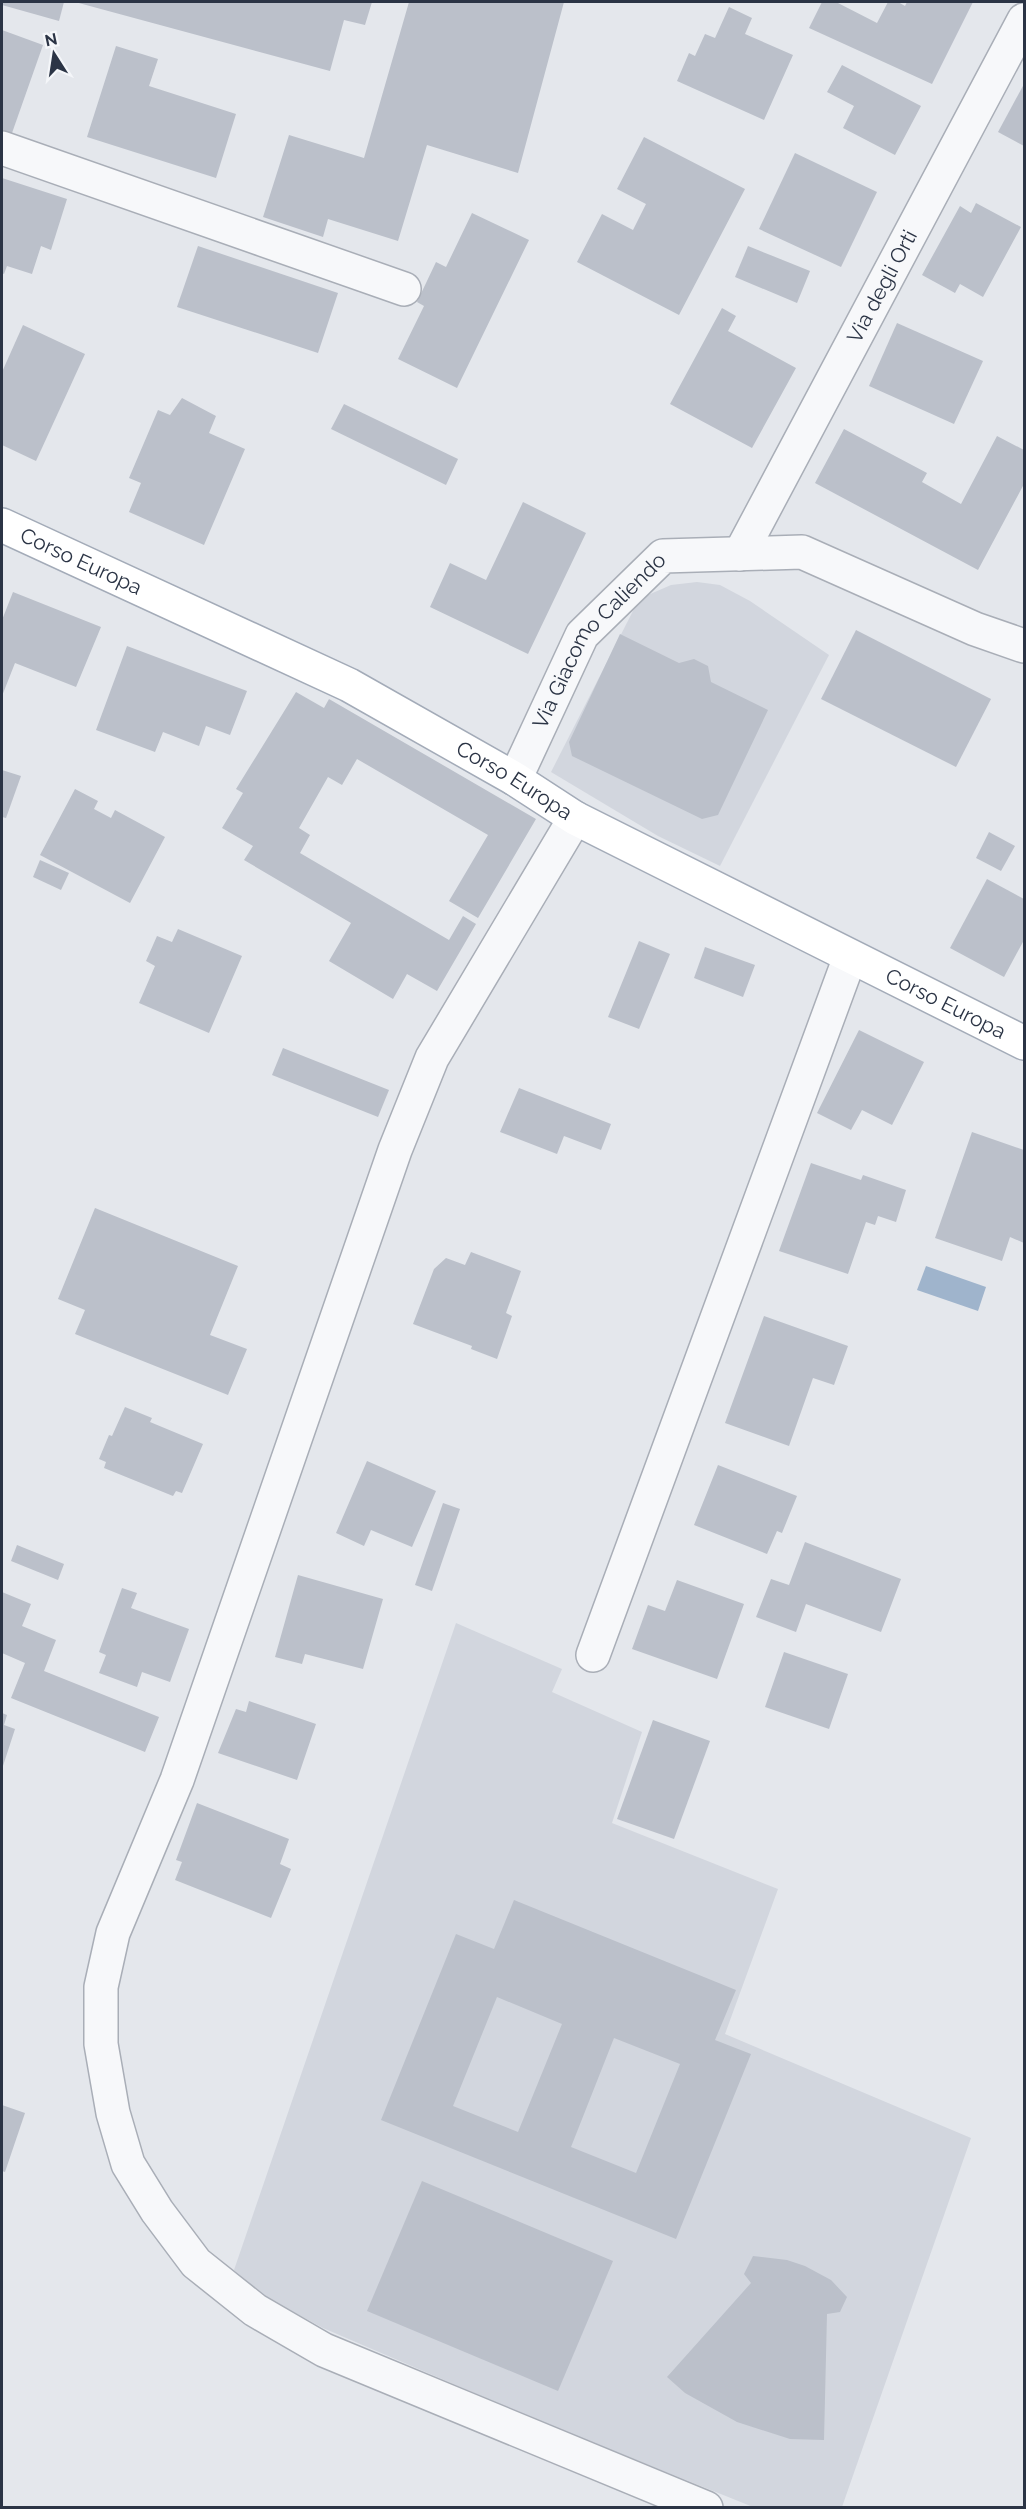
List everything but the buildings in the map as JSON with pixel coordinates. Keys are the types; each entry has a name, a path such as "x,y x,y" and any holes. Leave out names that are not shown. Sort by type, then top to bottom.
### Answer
{"main road":[{"name":"Corso Europa","path":"2,525 349,685 515,779 574,818 1024,1043"}],"street":[{"name":"Via degli Orti","path":"740,554 1023,25"},
{"path":"2,148 404,289"},
{"name":"Via Giacomo Caliendo","path":"515,779 582,635 663,556 802,552 975,629 1024,646"},
{"path":"574,818 432,1058 395,1150 177,1780 113,1933 101,1987 101,2044 113,2113 128,2163 157,2211 196,2264 255,2310 324,2350 706,2508"},
{"path":"592,1655 850,957"}],"shaded area":[{"path":"697,582 720,585 750,601 829,655 720,866 658,836 551,772 636,605 648,595 671,585"},
{"path":"456,1623 562,1669 552,1692 642,1732 612,1823 778,1889 725,2034 971,2138 842,2507 753,2507 542,2422 323,2328 266,2297 234,2270"}],"water":[{"path":"926,1266 986,1287 978,1311 917,1290"}]}
